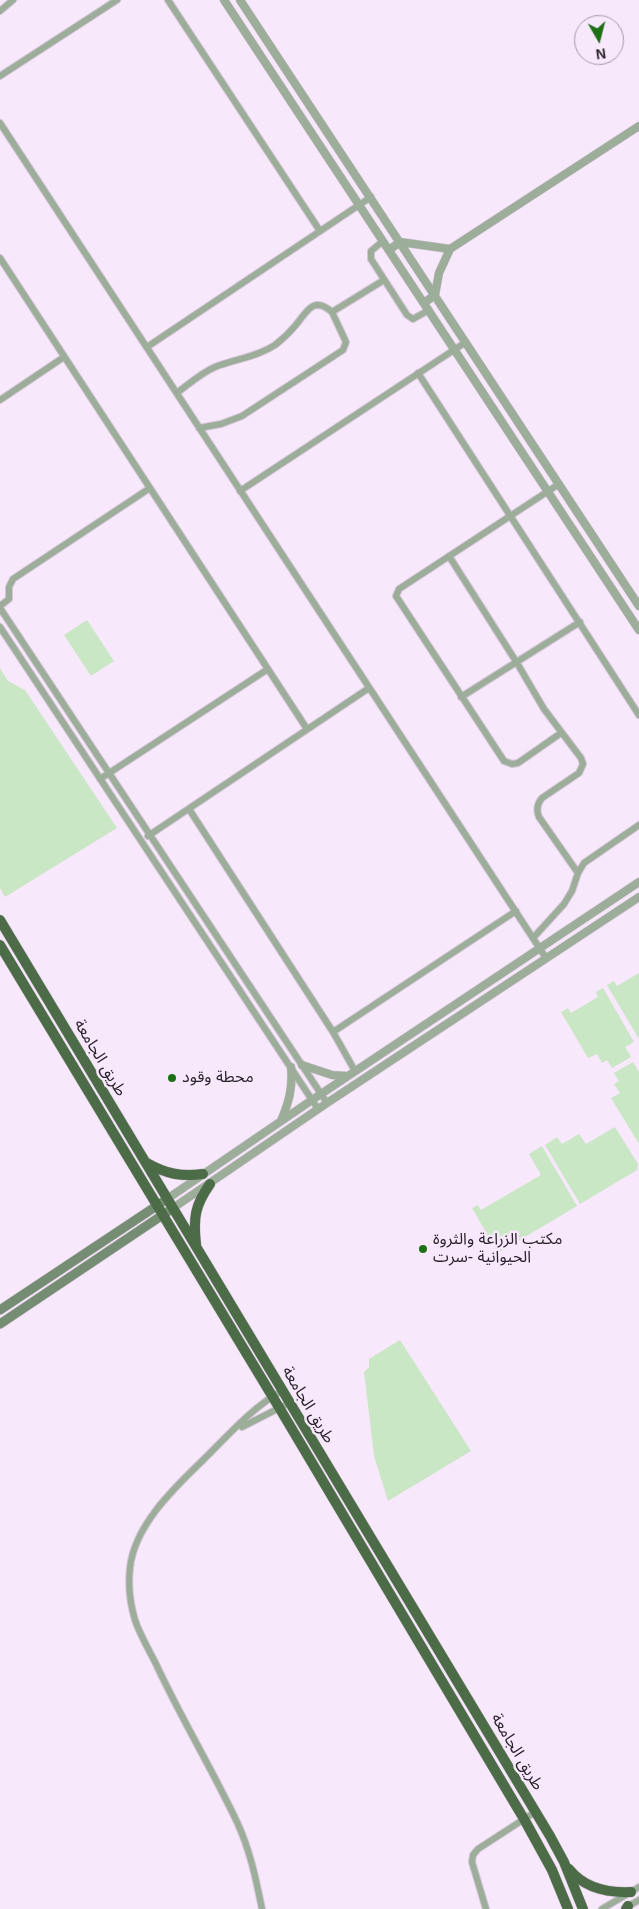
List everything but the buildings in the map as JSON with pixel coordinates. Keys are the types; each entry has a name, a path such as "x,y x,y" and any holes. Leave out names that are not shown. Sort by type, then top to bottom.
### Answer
{"highway":[{"name":"طريق الجامعة","path":"0,920 173,1208 277,1393"},
{"name":"طريق الجامعة","path":"0,945 162,1216 277,1393 465,1695 564,1862 583,1909"},
{"path":"90,1097 101,1089"},
{"path":"145,1162 168,1173 190,1176 203,1174"},
{"path":"196,1248 194,1230 196,1208 210,1184"},
{"name":"طريق الجامعة","path":"285,1406 524,1819 552,1870 568,1909"},
{"path":"454,1701 465,1695"},
{"path":"564,1862 573,1874 593,1887 615,1893 635,1890"}],"main road":[{"path":"0,1310 167,1199"},
{"path":"0,1324 173,1208"}],"street":[{"path":"0,11 13,0"},
{"path":"0,76 117,0"},
{"path":"168,0 320,231"},
{"path":"224,0 639,630"},
{"path":"240,0 639,606"},
{"path":"0,122 546,958"},
{"path":"424,303 435,295 439,273 450,249 639,126"},
{"path":"147,347 371,197"},
{"path":"383,241 373,248 370,255 371,259 409,318 417,318 429,310"},
{"path":"389,250 400,242 450,249"},
{"path":"0,258 307,729"},
{"path":"332,312 384,280"},
{"path":"177,393 214,368 260,353 274,345 286,336 309,308 317,304 325,305 332,312 346,342 343,350 242,416 222,424 199,428"},
{"path":"240,491 466,342"},
{"path":"0,400 64,357"},
{"path":"418,373 639,715"},
{"path":"559,484 399,589 396,596 502,758 509,764 520,762 561,733"},
{"path":"150,488 13,579 9,587 9,599 0,607 327,1103"},
{"path":"449,556 517,663 534,694 561,733 582,758 582,767 577,775 542,798 537,810 539,817 578,873"},
{"path":"461,697 580,622"},
{"path":"0,627 318,1109"},
{"path":"100,779 268,669"},
{"path":"141,841 369,688"},
{"path":"189,809 355,1071"},
{"path":"533,938 564,904 572,891 578,873 588,860 639,825"},
{"path":"167,1199 347,1076 639,882"},
{"path":"173,1208 318,1109 639,897"},
{"path":"332,1032 516,911"},
{"path":"302,1065 332,1075 347,1076"},
{"path":"281,1121 291,1094 293,1082 291,1067"},
{"path":"262,1909 250,1851 237,1822 166,1686 135,1620 129,1590 130,1566 138,1539 152,1515 168,1495 234,1430 277,1393"},
{"path":"234,1430 285,1406"},
{"path":"486,1909 472,1862 473,1855 478,1848 535,1812"},
{"path":"602,1909 635,1890"},
{"path":"626,1908 639,1900"}],"green space":[{"path":"87,620 114,661 91,676 64,635"},
{"path":"0,668 8,681 25,690 117,828 5,897 0,888"},
{"path":"639,973 639,1039 607,985 614,981 617,986"},
{"path":"603,988 634,1042 625,1047 631,1057 612,1068 607,1060 602,1063 597,1054 588,1058 561,1012 568,1008 571,1013 598,997 596,992"},
{"path":"633,1062 639,1072 639,1144 611,1098 620,1093 614,1084 619,1081 614,1073"},
{"path":"615,1127 638,1164 637,1170 580,1204 545,1145 557,1137 562,1144 579,1134 586,1144"},
{"path":"542,1146 577,1206 498,1253 472,1208 478,1205 481,1210 541,1175 529,1154"},
{"path":"400,1340 471,1451 388,1501 374,1456 364,1372 369,1367 369,1359"}],"place":[{"name":"محطة وقود","path":"172,1078"},
{"name":"مكتب الزراعة والثروة الحيوانية -سرت","path":"423,1249"}]}
